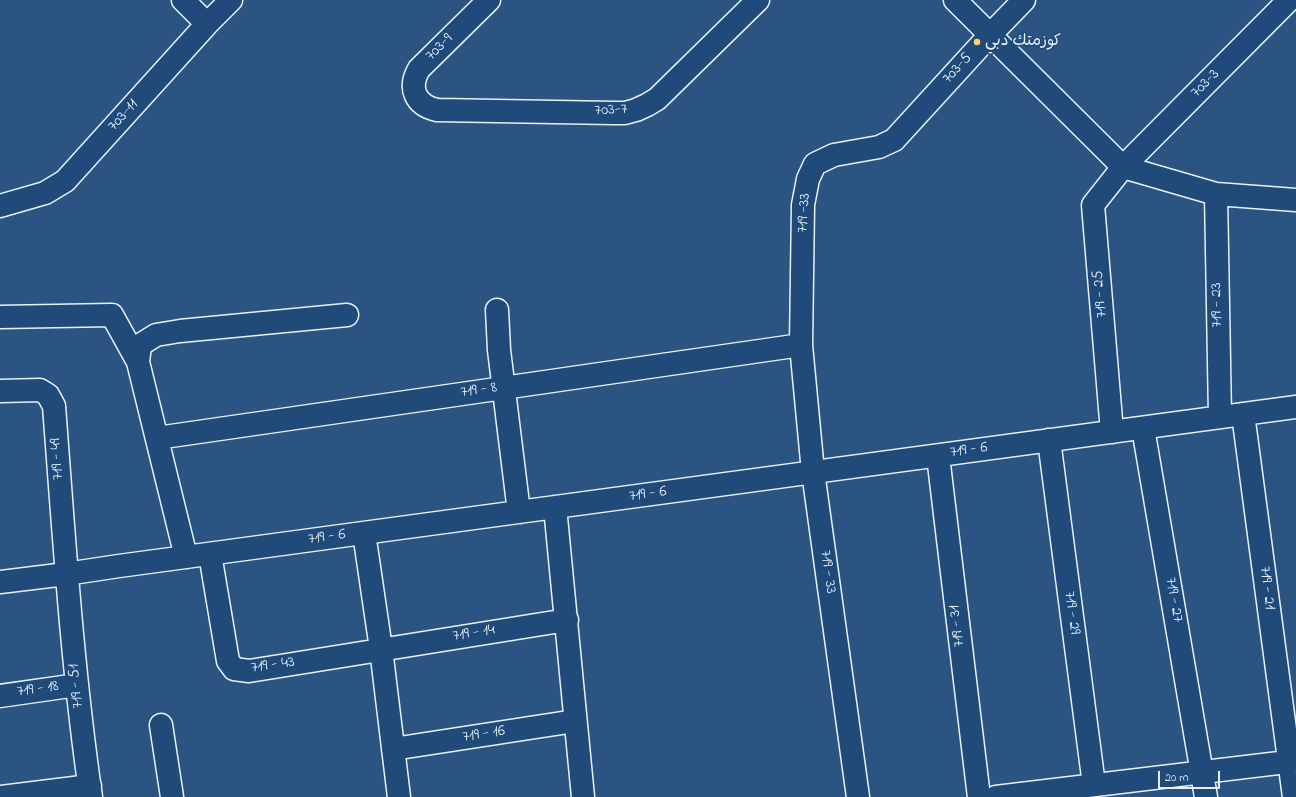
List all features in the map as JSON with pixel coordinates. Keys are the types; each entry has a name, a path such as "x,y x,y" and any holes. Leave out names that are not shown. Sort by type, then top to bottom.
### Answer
{"street":[{"path":"183,0 207,24"},
{"name":"703-11","path":"0,206 45,193 65,181 207,24 231,0"},
{"name":"703-9","path":"422,104 414,91 413,83 419,69 489,0"},
{"name":"703-7","path":"422,104 437,110 614,113 625,113 636,110 647,105 665,92 758,0"},
{"path":"955,0 1123,167 1216,194 1296,200"},
{"name":"703-5","path":"894,140 1024,0"},
{"name":"703-3","path":"1123,167 1289,0"},
{"name":"719 -33","path":"801,345 803,204 808,179 815,164 834,155 879,147 894,140"},
{"name":"719 - 25","path":"1112,432 1094,205 1123,167"},
{"name":"719 - 23","path":"1216,194 1220,417"},
{"path":"497,310 499,350 519,512"},
{"path":"0,317 112,315 138,362 186,557"},
{"path":"138,362 140,345 156,335 180,331 347,315"},
{"name":"719 - 8","path":"157,438 801,345"},
{"name":"719 - 33","path":"801,345 813,472 858,797"},
{"name":"719 - 49","path":"0,391 40,390 48,395 54,406 66,574"},
{"name":"719 - 6","path":"0,582 1296,407"},
{"name":"719 - 21","path":"1243,414 1292,762 1294,797"},
{"name":"719 - 27","path":"1143,428 1203,772 1206,797"},
{"name":"719 - 29","path":"1049,440 1094,785"},
{"name":"719 - 31","path":"938,456 979,797"},
{"path":"555,507 583,797"},
{"path":"364,533 382,649 399,797"},
{"name":"719 - 43","path":"210,554 228,661 234,669 250,671 382,649"},
{"name":"719 - 51","path":"66,574 77,685 90,791"},
{"name":"719 - 14","path":"382,649 567,620"},
{"name":"719 - 18","path":"0,696 77,685"},
{"name":"719 - 16","path":"393,749 575,721"},
{"path":"161,725 172,797"},
{"path":"996,797 1292,762"},
{"path":"1,797 90,791"}],"place":[{"name":"كوزمتك دبي","path":"977,42"}]}
